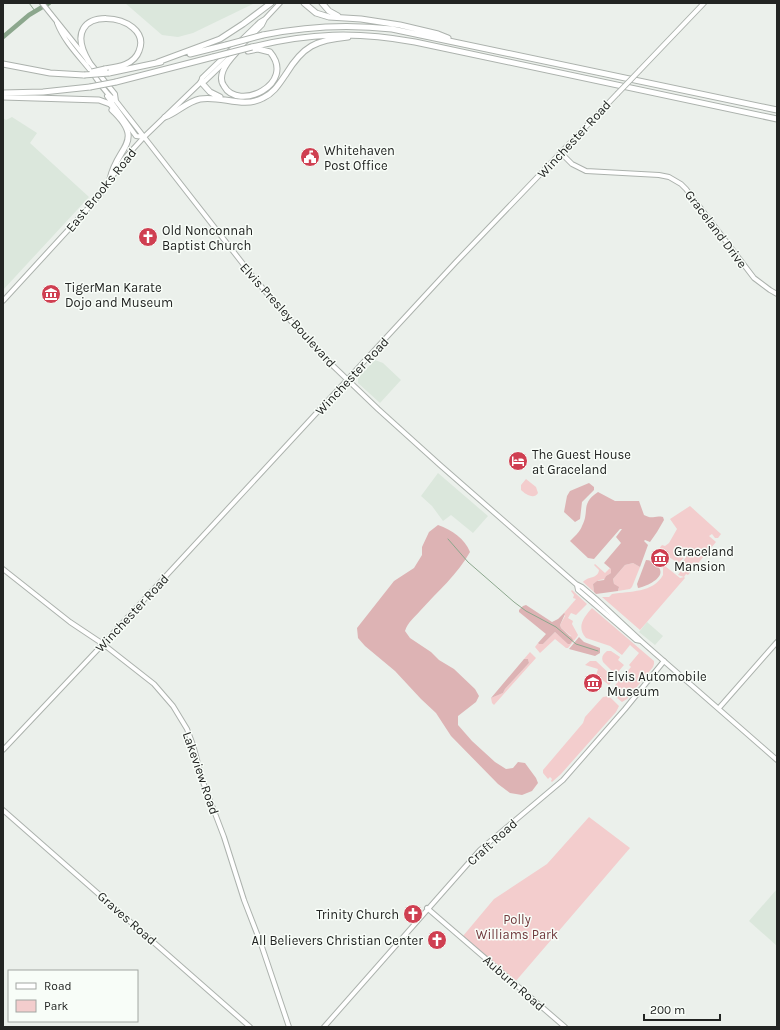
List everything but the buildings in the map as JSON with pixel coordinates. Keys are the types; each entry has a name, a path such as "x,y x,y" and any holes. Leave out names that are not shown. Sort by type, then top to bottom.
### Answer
{"highway":[{"path":"158,62 220,39 244,24 271,3"},
{"path":"304,3 320,15 382,22 418,29 438,34 460,43"},
{"path":"322,3 334,14 349,18"},
{"path":"89,62 80,40 80,32 84,23 89,18 101,14 111,14 120,17 129,23 135,30 141,42 140,50 137,56 130,63 107,71"},
{"path":"3,64 50,73 82,75 158,62 264,35 310,27 353,26 392,29 777,110"},
{"path":"3,93 43,92 90,87 116,82 213,56 241,52 306,36 336,34 367,35 415,42 777,119"},
{"path":"165,117 175,114 190,102 199,99 214,98 240,102 253,102 263,99 277,87 296,58 304,50 315,44 330,39 367,35"},
{"path":"241,47 226,65 222,76 224,88 236,95 248,96 261,92 270,85 277,73 277,62 270,52 266,50 250,49"},
{"path":"201,82 206,89 213,94 231,101"},
{"path":"3,97 94,100 105,102 117,110"},
{"path":"94,100 113,110 126,127 129,134 128,143 113,168 110,179"}],"main road":[{"name":"Elvis Presley Boulevard","path":"42,3 57,23 67,40 111,98 116,101 272,299 306,338 348,380 440,465 576,584 578,590 636,640 642,641 777,760"},
{"name":"East Brooks Road","path":"201,82 202,78 280,3"},
{"name":"Winchester Road","path":"3,750 456,262 704,3"},
{"name":"East Brooks Road","path":"3,301 91,205 102,192 126,156 201,82 205,81 241,47 262,25 265,19"},
{"name":"Elvis Presley Boulevard","path":"57,23 63,28 115,94 116,101"},
{"path":"97,80 102,90 136,136 144,137"},
{"name":"Graceland Drive","path":"561,153 572,164 586,171 659,175 669,177 682,184 754,278 777,294"},
{"name":"Lakeview Road","path":"3,569 70,622 103,644 154,684 173,706 187,729 193,745 203,782 224,837 244,900 261,944 289,1027"},
{"path":"719,708 777,642"},
{"name":"Craft Road","path":"324,1027 427,908 480,850 563,780 625,709 664,661"},
{"name":"Graves Road","path":"3,810 250,1027"},
{"name":"Auburn Road","path":"427,908 565,1027"}],"shaded area":[{"path":"125,3 255,3 193,33 178,37 162,35"},
{"path":"12,117 37,133 30,143 89,197 3,290 3,118 6,120"},
{"path":"375,360 383,363 401,380 380,403 358,383 358,378"},
{"path":"438,473 488,516 473,533 451,515 443,521 432,506 421,496"},
{"path":"589,483 594,487 594,490 582,502 580,519 575,522 564,512 567,496 570,491"},
{"path":"598,492 615,501 639,501 644,515 650,517 663,517 664,520 650,542 644,541 648,545 640,567 633,563 625,565 613,579 614,584 619,587 618,591 596,594 594,592 593,584 597,581 604,580 606,576 611,573 611,569 604,563 621,543 616,537 622,529 620,529 594,559 588,558 570,541 581,528 589,500"},
{"path":"438,525 461,539 468,547 470,552 453,575 411,620 405,631 410,638 431,652 439,660 454,669 475,689 479,696 476,702 458,716 458,725 472,741 495,762 506,769 513,768 518,762 525,763 538,783 532,791 522,795 510,793 498,784 451,736 436,713 395,671 365,646 358,638 357,628 394,581 414,568 422,555 422,547 429,532"},
{"path":"646,560 650,560 659,568 659,576 647,585 638,588 637,584"},
{"path":"526,605 552,622 564,613 565,614 560,625 561,628 572,638 573,640 570,644 568,644 555,632 543,644 539,644 538,643 546,634 519,612 523,606"},
{"path":"647,622 663,636 655,645 639,632"},
{"path":"579,637 584,642 600,648 600,653 595,656 569,649"},
{"path":"524,659 528,659 529,663 503,693 491,698"},
{"path":"777,889 777,946 749,921"}],"green space":[{"path":"526,479 536,487 538,493 536,495 530,496 521,490 521,485"},
{"path":"690,506 721,534 718,538 715,538 712,534 709,536 716,542 688,575 686,574 684,577 678,575 683,568 686,569 681,564 689,553 686,550 681,556 684,558 678,563 669,557 666,561 664,559 664,555 658,550 662,545 665,546 669,543 677,529 670,519"},
{"path":"660,562 680,578 685,578 640,630 602,597 609,597 612,594 640,590 653,585 659,581 663,575 663,567 659,563"},
{"path":"633,563 640,567 632,587 630,589 618,591 619,588 614,585 613,579 625,565"},
{"path":"595,564 605,573 610,568 612,570 605,579 599,580 593,584 594,592 583,582 597,575 599,570 594,565"},
{"path":"572,590 587,604 576,615 571,613 568,618 573,621 572,624 578,635 577,637 568,648 555,639 540,653 535,647 538,643 543,644 555,632 562,638 571,636 561,628 560,625 565,616 564,613 576,599 573,598 574,595 571,591"},
{"path":"592,608 654,661 653,667 627,699 622,702 611,693 611,690 631,667 629,665 639,653 630,645 622,655 610,646 586,638 583,634 581,626 586,615"},
{"path":"611,651 620,657 618,660 624,665 617,673 617,676 603,662 602,659 604,653"},
{"path":"530,652 536,658 494,705 491,698 503,693 529,663 528,659 524,659"},
{"path":"590,661 596,661 614,678 609,685 596,675 598,669 585,665"},
{"path":"609,696 619,706 616,712 561,774 552,782 550,777 548,779 543,773 543,770 583,723 585,717 603,697"},
{"name":"Polly Williams Park","path":"589,817 630,848 515,982 463,936 494,899 547,864"}],"waterway":[{"path":"29,3 35,11"},
{"path":"3,37 29,15 49,3"},
{"path":"448,539 468,562 526,611 556,627 576,644 598,651"}],"place":[{"name":"Whitehaven Post Office","path":"310,157"},
{"name":"Old Nonconnah Baptist Church","path":"148,237"},
{"name":"TigerMan Karate Dojo and Museum","path":"51,294"},
{"name":"The Guest House at Graceland","path":"518,461"},
{"name":"Graceland Mansion","path":"660,558"},
{"name":"Elvis Automobile Museum","path":"593,683"},
{"name":"Trinity Church","path":"413,914"},
{"name":"All Believers Christian Center","path":"437,940"}]}
